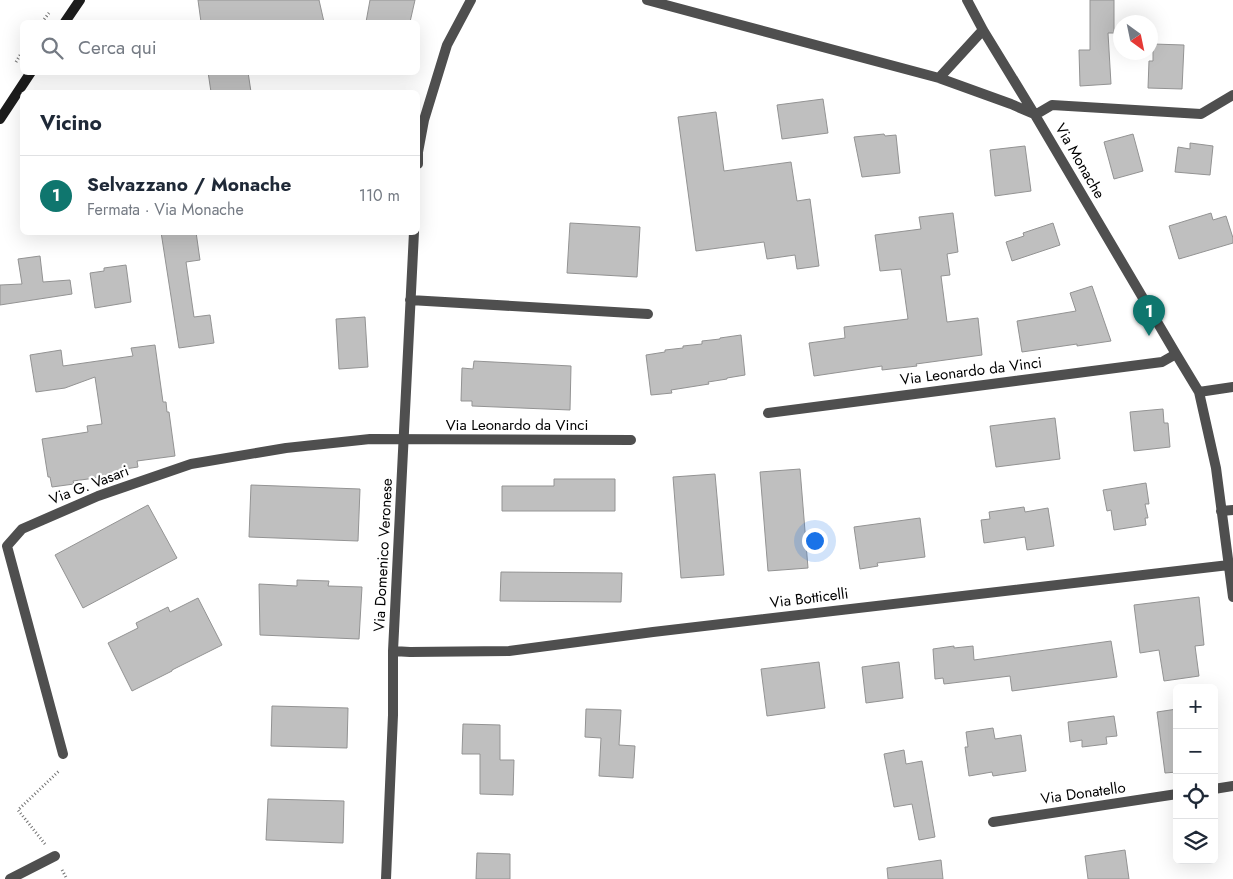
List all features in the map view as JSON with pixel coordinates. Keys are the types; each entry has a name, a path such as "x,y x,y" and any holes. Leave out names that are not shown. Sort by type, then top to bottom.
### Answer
{"street":[{"path":"66,20 80,0"},
{"path":"420,141 424,120 447,45 471,0"},
{"name":"Via Monache","path":"647,0 939,78 1011,104 1035,115 1199,392 1216,468 1233,597"},
{"path":"968,0 983,30 1035,115 1052,105 1201,114 1233,95"},
{"path":"939,78 983,30"},
{"path":"0,118 29,75"},
{"name":"Via Domenico Veronese","path":"386,879 393,716 393,651 414,235"},
{"path":"410,300 648,314"},
{"name":"Via Leonardo da Vinci","path":"768,413 1162,362 1176,354"},
{"path":"1199,392 1233,387"},
{"name":"Via G. Vasari","path":"63,754 7,546 22,529 98,496 192,464 286,448 370,439 403,439"},
{"name":"Via Leonardo da Vinci","path":"403,439 631,440"},
{"path":"1221,511 1233,510"},
{"name":"Via Botticelli","path":"393,651 509,651 653,632 1229,565"},
{"path":"1218,788 1233,786"},
{"name":"Via Donatello","path":"993,822 1173,795"},
{"path":"10,879 55,856"}],"path":[{"path":"63,754 65,765 18,810 55,856 67,879"}],"building":[{"path":"198,0 319,0 324,20 201,20"},
{"path":"370,0 415,0 410,20 366,20"},
{"path":"1090,0 1114,0 1113,33 1108,33 1111,84 1080,86 1079,50 1090,50"},
{"path":"1158,44 1184,45 1182,89 1148,88 1149,61 1158,60"},
{"path":"208,75 248,75 251,90 211,90"},
{"path":"823,99 828,133 782,139 777,105"},
{"path":"716,112 724,171 791,162 797,201 810,199 819,266 797,269 795,255 767,259 764,242 696,251 678,117"},
{"path":"884,134 885,136 896,135 900,173 862,177 854,137"},
{"path":"1133,134 1143,171 1114,179 1104,142"},
{"path":"1190,143 1213,146 1210,175 1175,172 1178,147 1190,149"},
{"path":"1025,146 1031,191 995,196 990,150"},
{"path":"953,213 958,252 947,254 950,275 941,276 947,322 978,318 982,355 916,364 917,366 882,370 882,366 814,376 809,343 845,338 844,327 908,319 901,269 880,271 875,235 921,229 919,217"},
{"path":"1211,213 1213,220 1226,216 1233,243 1179,259 1169,226"},
{"path":"570,223 640,227 637,277 567,273"},
{"path":"1053,223 1060,245 1012,261 1006,242 1024,236 1023,233"},
{"path":"161,235 196,235 200,260 186,262 194,317 210,315 214,343 179,348"},
{"path":"40,256 43,282 70,280 72,294 0,305 0,285 22,284 18,259"},
{"path":"126,265 131,302 95,308 90,273 104,271 104,268"},
{"path":"1092,286 1111,341 1022,352 1017,321 1076,311 1070,293"},
{"path":"365,317 368,367 339,369 336,319"},
{"path":"741,335 745,375 708,382 709,384 671,390 672,393 651,395 646,355 683,348 683,346 702,344 702,341"},
{"path":"155,345 163,402 166,402 167,412 169,412 175,456 137,461 138,467 118,470 118,475 73,481 74,484 52,487 50,477 48,477 42,439 88,432 87,426 102,424 95,377 65,388 36,392 30,355 61,350 63,366 133,356 131,348"},
{"path":"474,361 571,366 570,410 472,406 472,401 461,401 462,368 473,369"},
{"path":"1163,409 1164,423 1168,423 1170,447 1134,451 1130,412"},
{"path":"1055,418 1060,459 996,467 990,426"},
{"path":"800,469 808,568 768,571 760,472"},
{"path":"715,474 724,575 681,578 673,477"},
{"path":"554,479 615,479 615,511 502,511 502,486 554,486"},
{"path":"1146,483 1149,504 1145,504 1148,518 1145,518 1146,525 1114,530 1111,510 1107,511 1103,490"},
{"path":"251,485 360,489 358,541 249,537"},
{"path":"148,505 177,558 83,608 55,555"},
{"path":"1024,507 1025,512 1048,508 1054,546 1027,550 1025,537 984,543 981,520 990,519 989,512"},
{"path":"920,518 925,557 877,563 878,566 860,569 854,527"},
{"path":"501,572 622,573 621,602 500,601"},
{"path":"297,580 329,581 328,586 362,587 359,639 260,635 259,584 297,586"},
{"path":"1199,597 1204,645 1195,646 1199,676 1164,681 1159,650 1140,653 1134,605"},
{"path":"198,598 222,645 132,691 108,643 138,628 136,623 168,607 170,612"},
{"path":"1111,641 1117,677 1012,691 1010,676 944,684 943,678 935,679 933,649 973,646 974,660"},
{"path":"819,662 825,708 767,716 761,669"},
{"path":"899,662 903,698 866,703 862,667"},
{"path":"272,706 348,708 347,748 271,746"},
{"path":"586,709 621,710 619,745 635,746 633,778 599,776 601,738 585,737"},
{"path":"1173,710 1173,772 1165,773 1157,712"},
{"path":"1114,716 1117,736 1106,737 1107,744 1082,747 1082,740 1070,742 1068,722"},
{"path":"463,724 500,725 500,760 514,760 513,795 480,794 480,754 462,754"},
{"path":"993,728 995,739 1021,735 1026,771 993,776 992,772 969,776 965,747 968,747 966,732"},
{"path":"904,750 906,764 922,761 935,837 919,840 912,804 894,807 884,754"},
{"path":"268,799 344,801 343,843 266,840"},
{"path":"1125,850 1129,879 1088,879 1085,856"},
{"path":"477,853 510,854 510,879 476,879"},
{"path":"941,860 943,879 888,879 887,868"}],"place":[{"name":"Selvazzano / Monache","path":"1149,336"}]}
